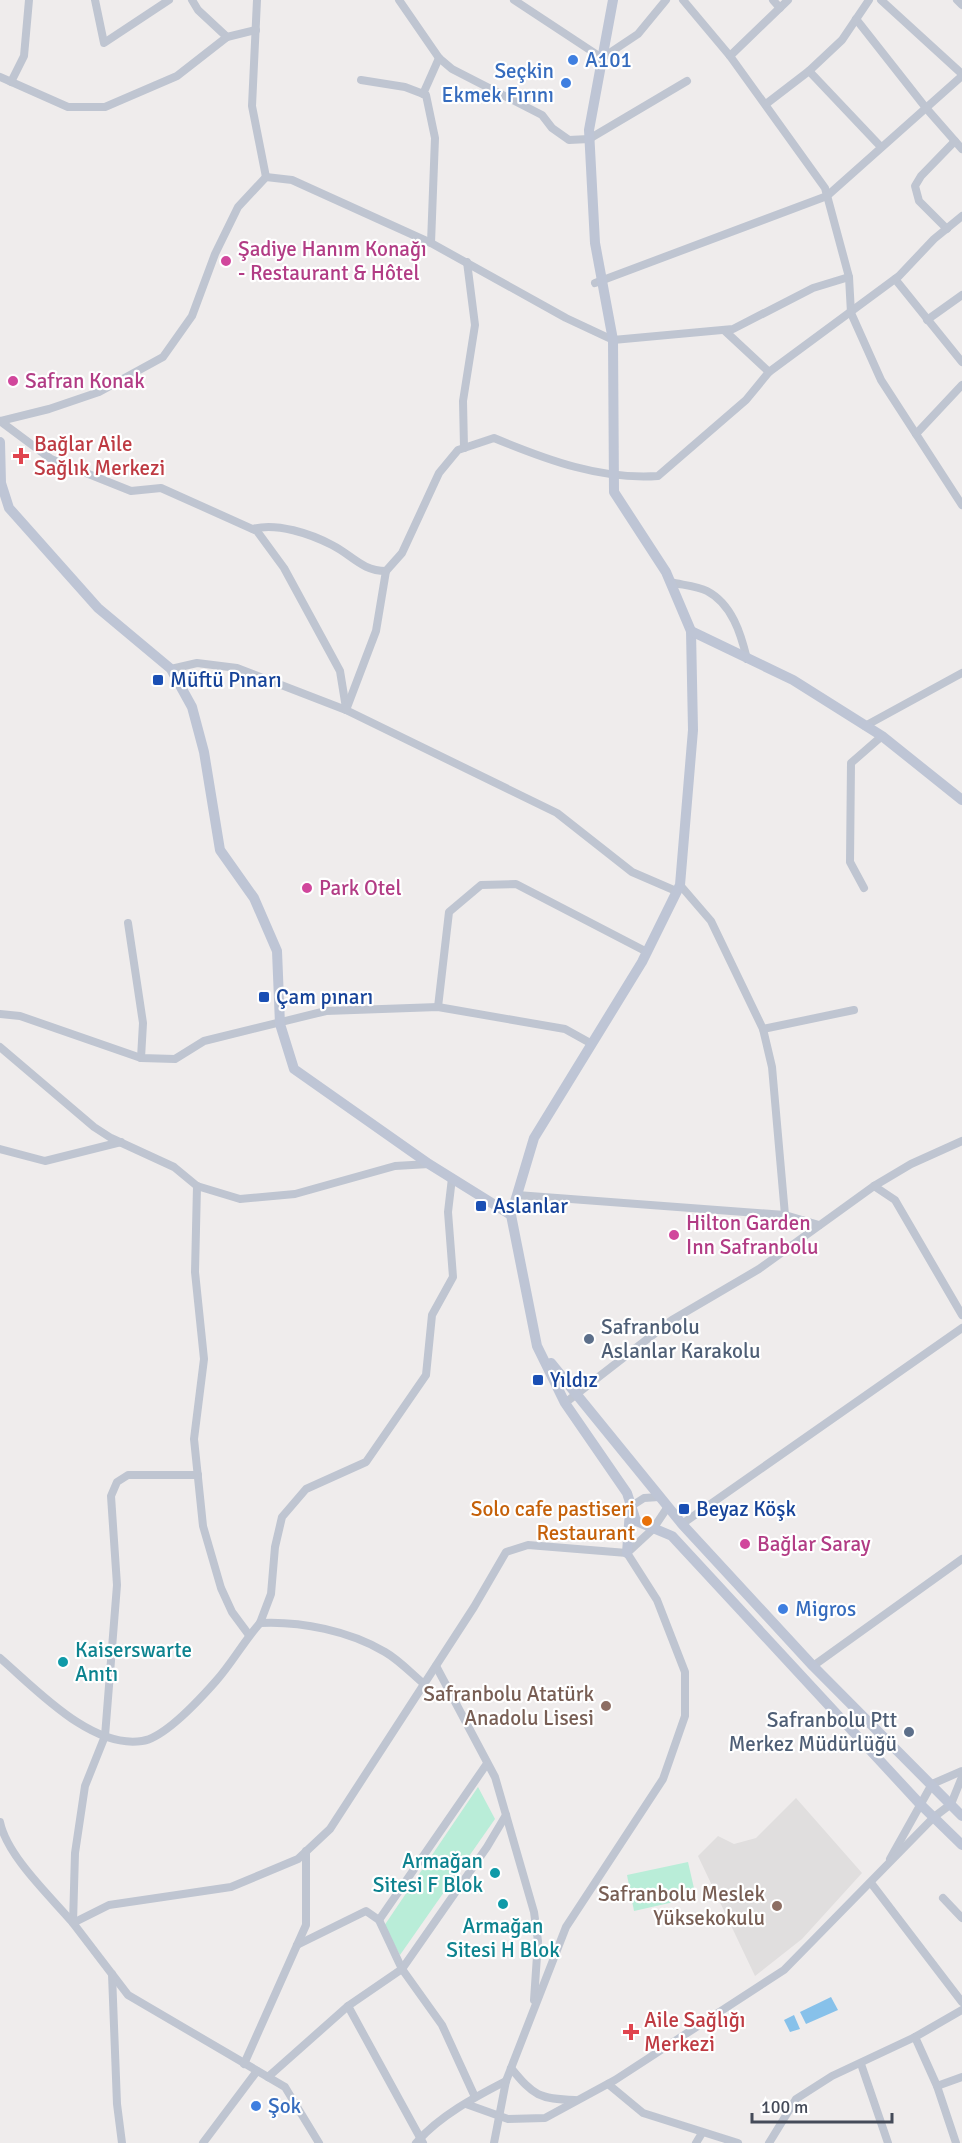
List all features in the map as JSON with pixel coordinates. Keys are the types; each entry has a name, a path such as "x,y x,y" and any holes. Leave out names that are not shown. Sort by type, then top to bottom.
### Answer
{"street":[{"path":"11,82 24,56 29,0"},
{"path":"95,0 104,43 169,0"},
{"path":"192,0 198,10 227,37"},
{"path":"257,0 252,106 266,177"},
{"path":"399,0 439,58 452,69 542,115 552,128 569,140 590,139 687,81"},
{"path":"514,0 602,58"},
{"path":"613,0 590,139 599,282 613,340 614,492 670,582 691,631 693,730 678,888 647,952 534,1138 511,1215 537,1346 565,1403 627,1492 636,1521 672,1536 934,1818 962,1845"},
{"path":"602,58 638,34 666,0"},
{"path":"683,0 730,56 825,188 849,277 851,313 881,380 962,505"},
{"path":"773,0 780,8"},
{"path":"730,56 788,0"},
{"path":"766,104 809,71 842,40 868,0"},
{"path":"599,282 827,196 962,75 881,0"},
{"path":"957,0 962,5"},
{"path":"856,19 926,108 962,149"},
{"path":"0,77 68,107 105,106 177,76 227,37 256,30"},
{"path":"423,94 439,58"},
{"path":"809,71 881,147"},
{"path":"361,80 405,87 426,95 435,138 431,243"},
{"path":"947,229 919,201 915,186 921,176 955,141"},
{"path":"266,177 292,180 431,243 566,318 613,340 726,331 813,288 849,277"},
{"path":"0,421 49,409 99,392 163,357 192,315 215,254 238,207 266,177"},
{"path":"346,710 376,631 386,571 402,553 439,473 458,450 494,438 552,461 614,476 658,476 746,400 769,372 895,279 962,216"},
{"path":"465,448 463,401 475,326 467,262"},
{"path":"895,279 962,362"},
{"path":"927,320 962,295"},
{"path":"726,331 769,372"},
{"path":"916,434 962,385"},
{"path":"0,421 51,459 130,491 161,488 253,529 276,528 310,536 333,546 367,569 386,571"},
{"path":"0,442 0,483 9,508 98,608 171,669 192,707 204,752 220,850 254,897 277,951 280,1024 294,1069 429,1164 511,1215"},
{"path":"253,529 284,568 335,661 340,671 346,710"},
{"path":"670,582 706,591 724,604 741,635 747,659"},
{"path":"691,631 793,680 882,736 962,800"},
{"path":"171,669 197,663 237,668 346,710 557,813 632,872 678,888 711,921 763,1029 772,1067 785,1215"},
{"path":"865,726 962,673"},
{"path":"864,888 850,862 849,780 851,764 882,736"},
{"path":"438,1007 449,912 481,885 516,884 647,952"},
{"path":"128,923 143,1023 141,1058"},
{"path":"0,1014 20,1016 141,1058 175,1059 204,1041 326,1011 438,1007 565,1029 592,1044"},
{"path":"763,1029 854,1010"},
{"path":"0,1047 94,1127 174,1167 197,1186 240,1199 284,1195 395,1166 429,1164"},
{"path":"565,1403 672,1320 759,1269 874,1186 911,1164 962,1141"},
{"path":"0,1149 45,1161 121,1142"},
{"path":"0,1658 76,1722 114,1740 144,1741 180,1719 218,1679 260,1623 271,1594 275,1547 282,1517 306,1489 366,1462 426,1375 432,1315 453,1277 448,1212 452,1178"},
{"path":"197,1186 195,1272 204,1359 194,1439 202,1526 221,1588 232,1612 249,1635"},
{"path":"874,1186 895,1200 962,1315"},
{"path":"517,1195 785,1215 819,1225"},
{"path":"682,1524 962,1328"},
{"path":"537,1346 667,1508 813,1666 962,1816"},
{"path":"73,1923 75,1853 85,1786 105,1736 117,1586 111,1496 117,1482 128,1475 198,1475"},
{"path":"630,1507 644,1498 659,1497"},
{"path":"495,2143 498,2115 506,2081 566,1928 663,1779 685,1716 685,1672 657,1600 627,1553 630,1507"},
{"path":"73,1923 109,1905 231,1887 298,1859 330,1829 436,1666 506,1552 528,1545 627,1553 653,1529 667,1508"},
{"path":"813,1666 962,1559"},
{"path":"260,1623 283,1622 356,1637 386,1653 424,1684"},
{"path":"436,1666 486,1765 495,1778 534,1912 538,1941 534,2007"},
{"path":"379,1920 486,1765"},
{"path":"885,1869 932,1784 962,1771"},
{"path":"466,2104 508,2119 545,2118 608,2084 784,1970 934,1818 951,1804 962,1777"},
{"path":"268,2078 348,2006 402,1970 476,1863 506,1815"},
{"path":"0,1822 2,1833 24,1865 73,1923 128,1995 285,2087 320,2143"},
{"path":"244,2064 306,1925 306,1851"},
{"path":"872,1883 962,2002"},
{"path":"943,1898 962,1918"},
{"path":"297,1945 366,1911 379,1920 402,1970 442,2025 475,2097"},
{"path":"112,1974 117,2104 122,2143"},
{"path":"348,2006 420,2142"},
{"path":"769,2143 796,2099 832,2076 915,2037 962,2010"},
{"path":"915,2037 937,2085 956,2143"},
{"path":"861,2064 888,2143"},
{"path":"511,2068 527,2088 546,2100 577,2100"},
{"path":"202,2143 257,2071"},
{"path":"937,2085 962,2077"},
{"path":"420,2142 427,2130 475,2097 506,2081"},
{"path":"608,2084 643,2113 738,2143"},
{"path":"696,2143 702,2133"}],"shaded area":[{"name":"Safranbolu Meslek Yüksekokulu","path":"796,1798 862,1873 802,1939 755,1976 698,1856 718,1836 734,1844 756,1838"}],"green space":[{"path":"478,1787 495,1819 400,1955 384,1926"},
{"path":"688,1862 696,1897 634,1911 627,1875"}],"water":[{"path":"831,1997 838,2010 806,2024 800,2012"},
{"path":"794,2015 800,2029 790,2032 784,2020"}],"place":[{"name":"A101","path":"573,60"},
{"name":"Seçkin Ekmek Fırını","path":"566,83"},
{"name":"Şadiye Hanım Konağı - Restaurant & Hôtel","path":"226,261"},
{"name":"Safran Konak","path":"13,381"},
{"name":"Bağlar Aile Sağlık Merkezi","path":"21,456"},
{"name":"Müftü Pınarı","path":"158,680"},
{"name":"Park Otel","path":"307,888"},
{"name":"Çam pınarı","path":"264,997"},
{"name":"Aslanlar","path":"481,1206"},
{"name":"Hilton Garden Inn Safranbolu","path":"674,1235"},
{"name":"Safranbolu Aslanlar Karakolu","path":"589,1339"},
{"name":"Yıldız","path":"538,1380"},
{"name":"Beyaz Köşk","path":"684,1509"},
{"name":"Solo cafe pastiseri Restaurant","path":"647,1521"},
{"name":"Bağlar Saray","path":"745,1544"},
{"name":"Migros","path":"783,1609"},
{"name":"Kaiserswarte Anıtı","path":"63,1662"},
{"name":"Safranbolu Atatürk Anadolu Lisesi","path":"606,1706"},
{"name":"Safranbolu Ptt Merkez Müdürlüğü","path":"909,1732"},
{"name":"Armağan Sitesi F Blok","path":"495,1873"},
{"name":"Armağan Sitesi H Blok","path":"503,1904"},
{"name":"Safranbolu Meslek Yüksekokulu","path":"777,1906"},
{"name":"Aile Sağlığı Merkezi","path":"631,2032"},
{"name":"Şok","path":"256,2106"}]}
